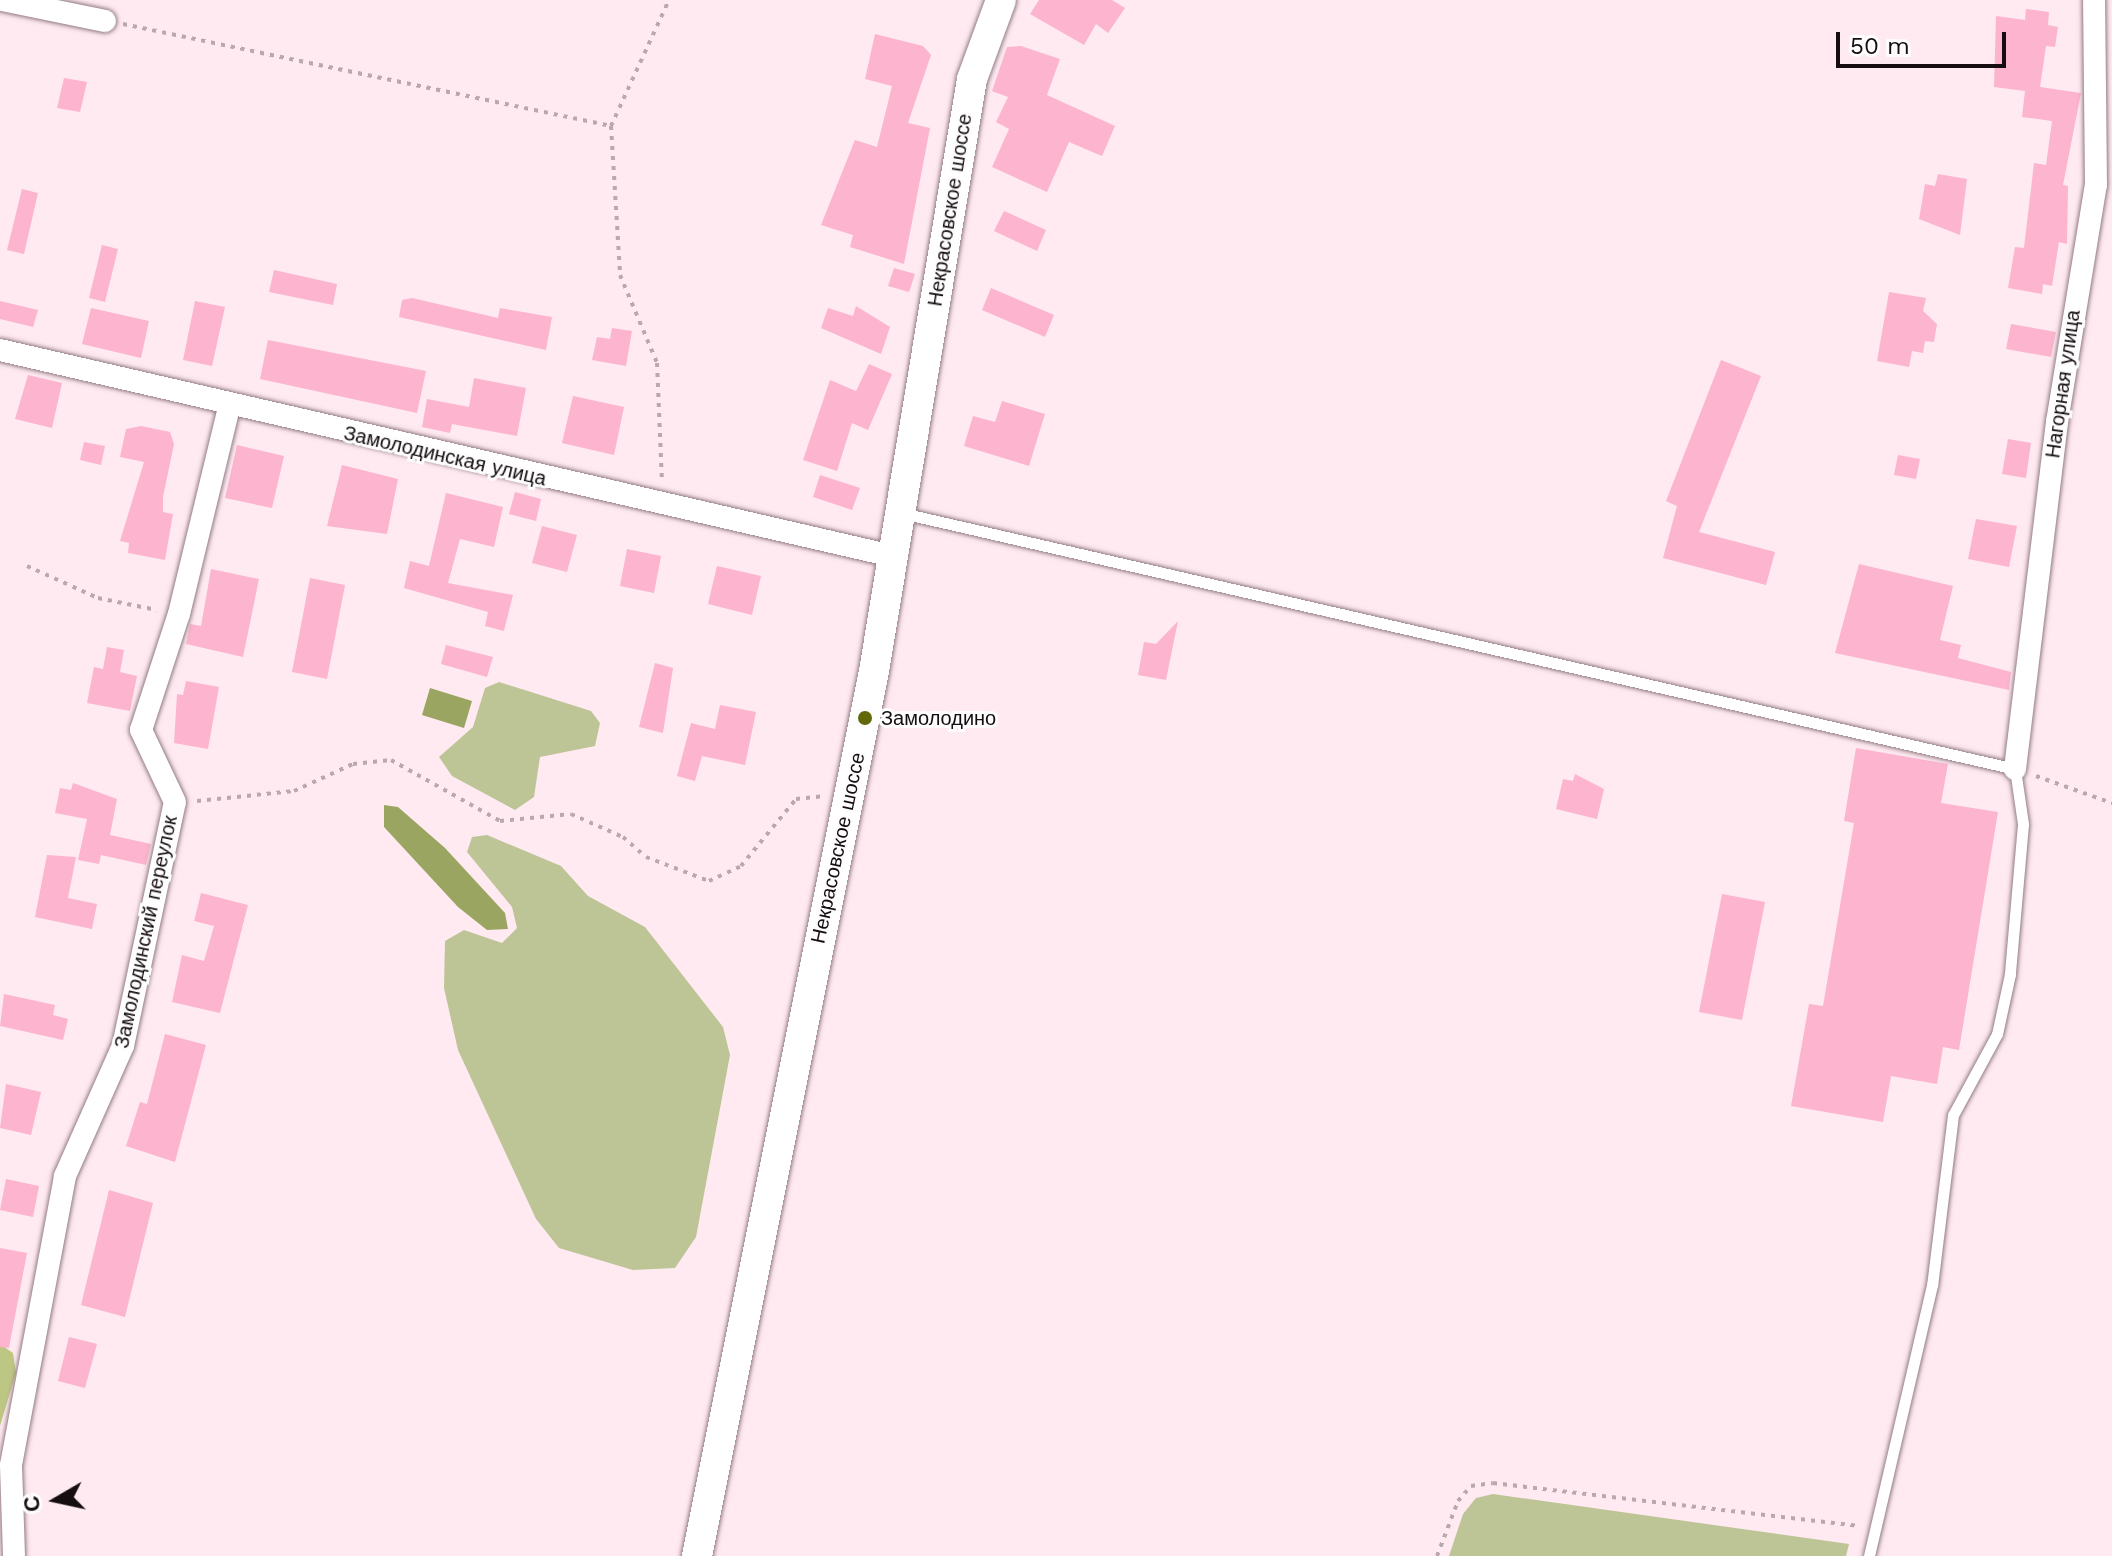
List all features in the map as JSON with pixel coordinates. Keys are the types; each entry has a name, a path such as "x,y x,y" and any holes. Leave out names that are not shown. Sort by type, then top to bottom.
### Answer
{"street":[{"path":"2,0 105,21"},
{"name":"Некрасовское шоссе","path":"697,1556 901,513 972,79 1001,0"},
{"name":"Нагорная улица","path":"2015,769 2057,422 2096,185 2094,0"},
{"name":"Замолодинская улица","path":"0,350 229,407 892,556"},
{"name":"Замолодинский переулок","path":"14,1556 11,1465 65,1176 123,1046 175,802 141,730 179,614 229,407"}],"lane":[{"path":"901,513 2015,769 2023,824 2010,974 1997,1034 1953,1115 1932,1285 1869,1556"}],"path":[{"path":"661,505 661,398 657,363 620,275 611,126 669,0"},
{"path":"105,21 611,126"},
{"path":"27,566 98,598 179,614"},
{"path":"175,802 294,791 353,764 391,760 500,821 571,814 623,837 646,857 709,881 741,866 796,799 847,800"},
{"path":"2015,769 2112,803"},
{"path":"1437,1556 1458,1501 1471,1486 1493,1483 1875,1528"}],"shaded area":[{"path":"499,682 591,711 600,723 595,746 540,757 534,797 515,810 452,776 439,757 473,727 485,688"},
{"path":"430,688 472,701 464,728 422,715"},
{"path":"384,805 398,807 445,848 505,913 508,929 487,930 458,907 384,827"},
{"path":"487,835 561,866 588,896 645,927 723,1027 730,1055 696,1237 675,1268 633,1270 559,1248 536,1219 458,1050 444,988 445,941 464,930 502,943 517,928 512,907 467,852 472,837"},
{"path":"0,1344 13,1353 16,1373 0,1426"},
{"path":"1493,1494 1849,1544 1846,1556 1449,1556 1463,1514 1476,1498"}],"building":[{"path":"1039,0 1112,0 1125,8 1108,33 1096,24 1084,45 1030,14"},
{"path":"2026,9 2049,12 2048,25 2058,27 2055,47 2046,46 2040,87 2081,93 2063,185 2068,186 2067,244 2059,242 2052,286 2043,284 2042,294 2008,288 2015,247 2024,248 2034,163 2046,165 2052,121 2022,117 2025,91 1994,87 1996,16 2025,20"},
{"path":"875,34 923,46 931,55 908,123 930,128 904,264 850,247 853,235 821,225 855,140 877,147 892,86 865,79"},
{"path":"1021,46 1060,59 1047,95 1115,126 1102,156 1069,142 1047,192 992,167 1009,129 996,122 1008,97 992,91 1007,47"},
{"path":"64,78 87,82 80,112 57,108"},
{"path":"1938,174 1967,179 1960,235 1919,219 1925,184 1935,186"},
{"path":"22,189 38,193 24,254 7,250"},
{"path":"1004,211 1046,230 1037,251 994,231"},
{"path":"102,245 118,249 105,302 89,298"},
{"path":"894,268 915,274 909,292 888,286"},
{"path":"274,270 337,284 333,305 269,292"},
{"path":"991,288 1054,315 1045,337 982,310"},
{"path":"1889,292 1926,298 1923,311 1937,324 1934,342 1925,341 1923,353 1912,351 1909,367 1877,361"},
{"path":"412,298 498,318 500,308 552,317 546,350 399,317 402,300"},
{"path":"0,301 38,310 33,327 0,319"},
{"path":"195,301 225,307 212,366 183,360"},
{"path":"856,306 890,327 881,354 821,328 828,308 853,316"},
{"path":"91,308 149,321 141,358 82,344"},
{"path":"2011,324 2056,332 2051,357 2006,349"},
{"path":"612,328 632,331 626,366 592,360 597,337 610,339"},
{"path":"268,340 426,371 417,413 260,379"},
{"path":"1721,360 1761,376 1699,532 1775,552 1766,585 1663,558 1677,506 1666,501"},
{"path":"869,364 892,374 868,430 852,423 837,471 803,460 830,380 856,391"},
{"path":"28,375 62,383 52,428 15,419"},
{"path":"474,378 526,388 517,436 452,424 450,433 422,427 427,399 469,407"},
{"path":"573,396 624,407 614,455 562,443"},
{"path":"1002,401 1045,414 1029,466 964,446 973,416 995,422"},
{"path":"141,426 170,432 174,444 163,497 163,512 173,514 165,560 128,553 129,543 120,541 144,462 120,457 126,429"},
{"path":"2008,439 2031,443 2026,478 2002,474"},
{"path":"84,442 105,446 101,465 80,460"},
{"path":"237,445 284,456 272,508 225,498"},
{"path":"1898,455 1920,459 1916,479 1894,475"},
{"path":"342,465 398,479 387,534 327,526"},
{"path":"820,475 860,488 852,510 813,497"},
{"path":"515,492 541,499 536,521 509,514"},
{"path":"446,493 503,507 494,547 460,539 448,583 513,595 504,631 485,626 488,612 404,588 410,561 429,566"},
{"path":"1976,519 2017,526 2009,567 1968,559"},
{"path":"542,526 577,535 567,572 532,563"},
{"path":"627,549 661,556 654,593 620,586"},
{"path":"1859,564 1953,586 1940,640 1961,645 1958,658 2011,672 2009,690 1835,653"},
{"path":"717,566 761,576 752,615 708,604"},
{"path":"211,569 259,579 243,657 186,644 190,624 201,626"},
{"path":"310,578 345,585 327,679 292,672"},
{"path":"1178,621 1166,680 1138,675 1144,642 1156,644"},
{"path":"446,645 493,657 487,677 441,664"},
{"path":"107,647 124,650 120,672 137,676 130,711 87,703 94,667 103,669"},
{"path":"655,663 673,668 663,733 639,727"},
{"path":"186,681 219,687 208,749 174,743 177,694 183,695"},
{"path":"720,705 756,712 745,765 702,756 695,781 677,776 691,723 715,729"},
{"path":"1856,748 1948,764 1941,803 1998,812 1959,1050 1943,1047 1937,1084 1891,1076 1883,1122 1791,1106 1809,1004 1823,1006 1854,823 1844,821"},
{"path":"1575,774 1604,789 1597,819 1556,809 1563,779 1573,781"},
{"path":"73,783 117,799 110,835 151,844 146,865 101,855 99,864 78,860 87,819 55,813 60,788 71,790"},
{"path":"47,855 76,857 68,898 97,904 92,929 35,917"},
{"path":"201,893 248,905 220,1013 172,1002 182,955 204,961 214,926 194,921"},
{"path":"1722,894 1765,902 1742,1020 1699,1012"},
{"path":"4,994 55,1005 53,1015 68,1019 63,1040 0,1026"},
{"path":"165,1034 206,1045 175,1162 126,1146 140,1102 147,1104"},
{"path":"6,1084 41,1092 31,1135 0,1128"},
{"path":"6,1179 39,1186 33,1217 0,1210"},
{"path":"109,1190 153,1203 125,1317 81,1305"},
{"path":"0,1248 27,1253 9,1348 0,1347"},
{"path":"69,1337 97,1344 85,1388 58,1381"}],"place":[{"name":"Замолодино","path":"865,718"}]}
